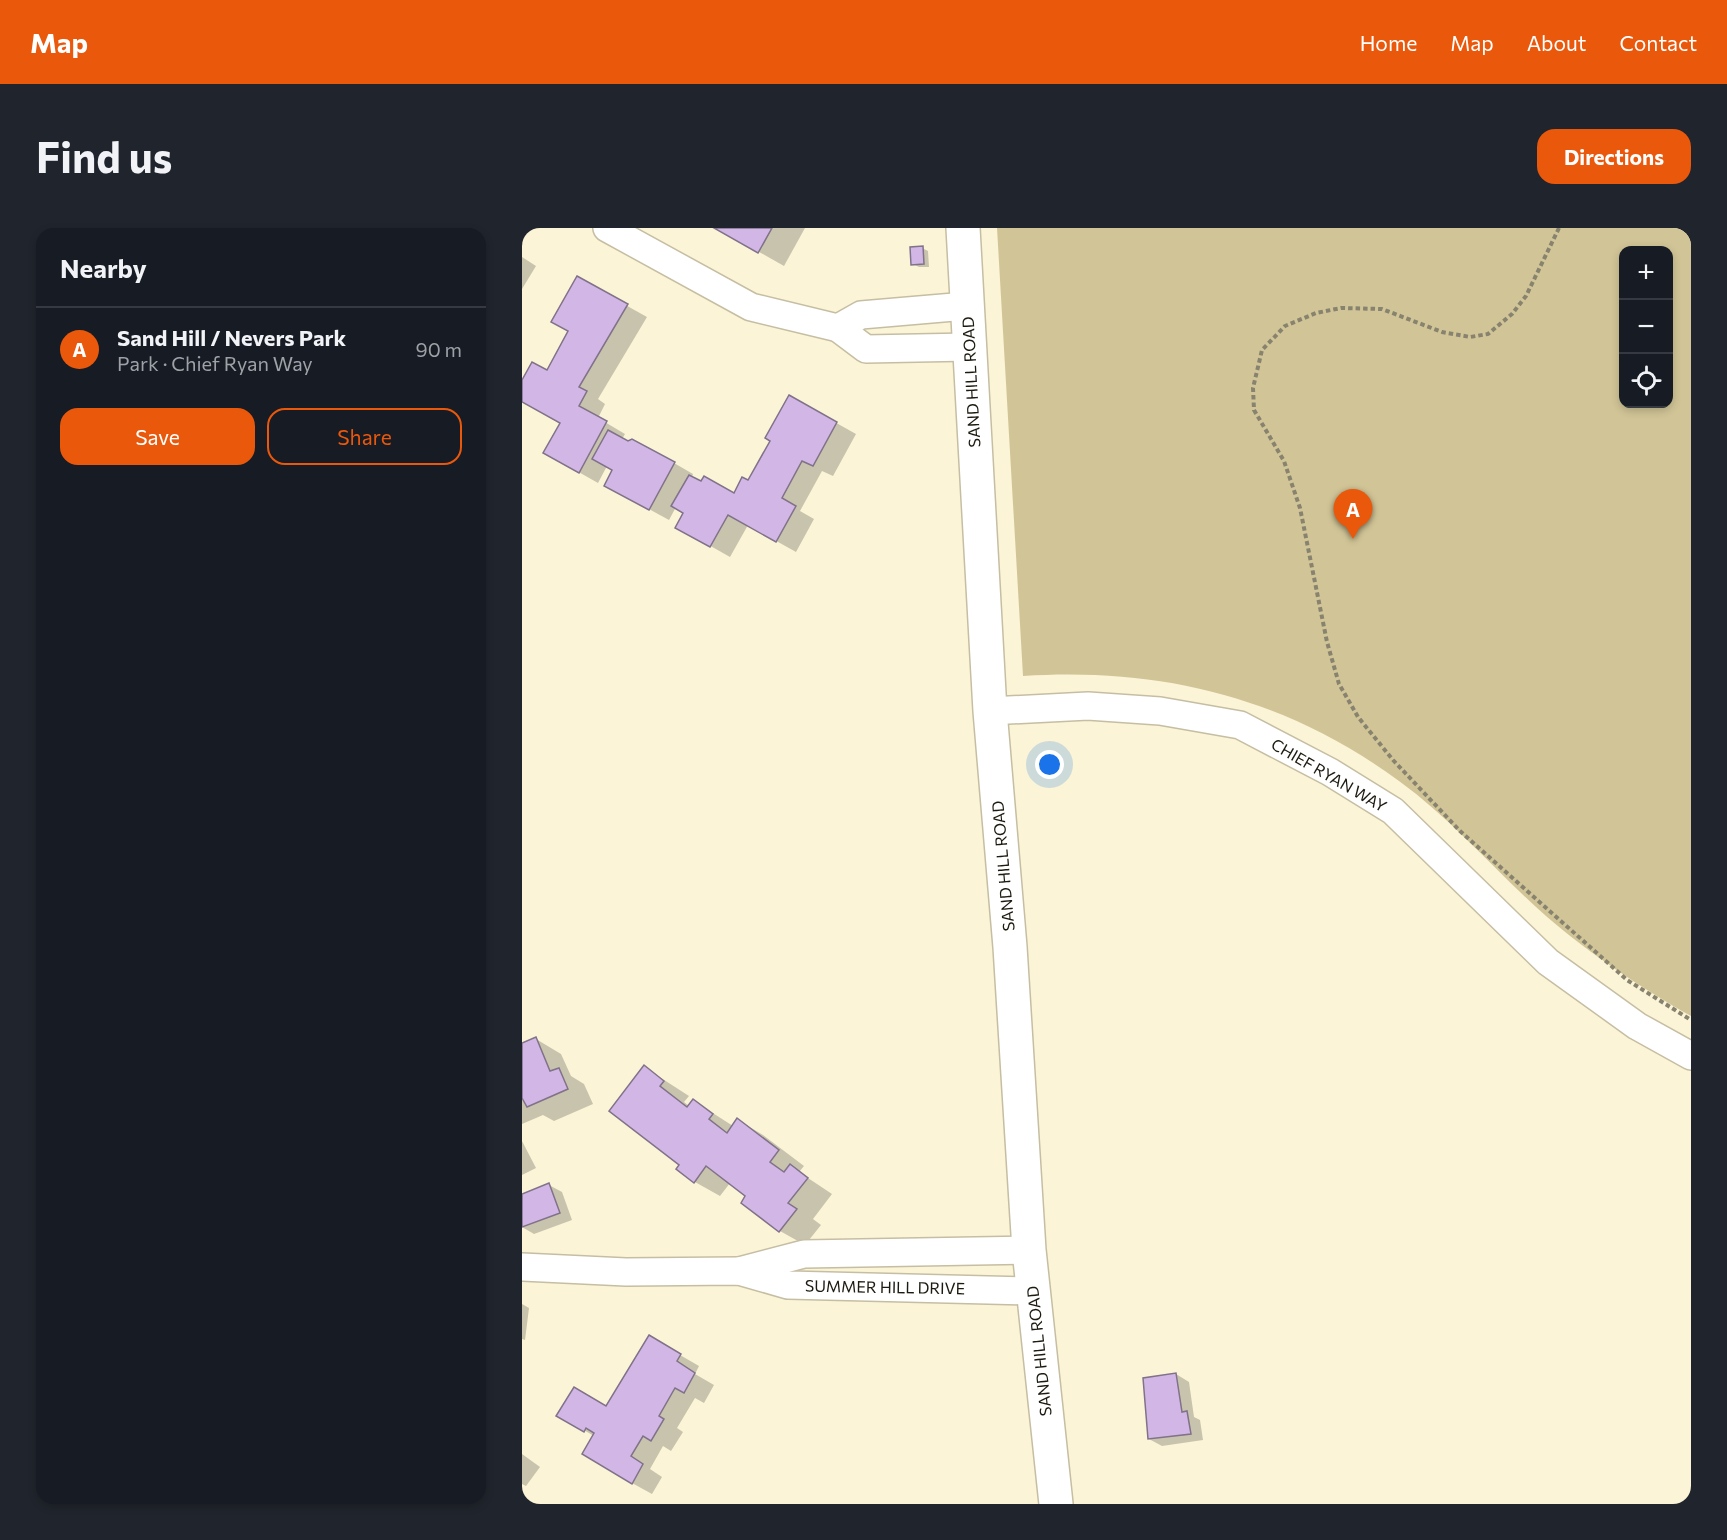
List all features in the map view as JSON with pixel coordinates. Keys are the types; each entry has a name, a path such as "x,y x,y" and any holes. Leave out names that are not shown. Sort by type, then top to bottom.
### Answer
{"street":[{"path":"607,228 751,307 838,328 866,349 969,347"},
{"name":"SAND HILL ROAD","path":"963,228 990,711 1010,947 1029,1250 1056,1504"},
{"path":"838,328 861,315 966,306"},
{"name":"CHIEF RYAN WAY","path":"990,711 1088,706 1160,711 1240,725 1330,772 1393,811 1548,962 1637,1026 1691,1056"},
{"name":"SUMMER HILL DRIVE","path":"522,1267 626,1272 739,1271 804,1254 1029,1250"},
{"name":"SUMMER HILL DRIVE","path":"739,1271 788,1285 1033,1291"}],"path":[{"path":"1559,228 1526,296 1512,315 1488,334 1470,336 1442,332 1382,309 1341,308 1316,313 1285,326 1262,350 1253,388 1254,410 1284,461 1300,508 1327,642 1339,684 1358,717 1393,760 1460,831 1627,980 1691,1020"}],"shaded area":[{"path":"997,228 1691,228 1691,1016 1579,943 1546,916 1438,812 1399,781 1356,752 1312,728 1267,709 1221,694 1173,683 1124,677 1023,676"}],"building":[{"path":"714,228 772,228 758,253"},
{"path":"923,246 924,264 911,265 910,247"},
{"path":"577,276 628,304 579,387 587,391 579,406 607,421 579,473 543,453 560,423 522,402 522,380 532,362 547,370 568,331 551,322"},
{"path":"789,395 837,422 813,466 802,461 782,498 796,506 776,542 728,515 710,547 675,528 683,513 671,506 689,475 701,481 704,476 734,493 742,477 748,480 770,441 765,438"},
{"path":"608,430 628,441 632,439 675,462 649,510 604,486 612,470 592,459"},
{"path":"536,1037 550,1071 559,1068 568,1089 527,1107 522,1098 522,1043"},
{"path":"644,1065 664,1081 660,1086 687,1107 693,1099 713,1114 709,1119 727,1133 737,1118 779,1150 770,1162 784,1172 790,1164 808,1178 788,1203 797,1209 779,1232 741,1203 745,1196 706,1166 694,1183 676,1169 679,1165 609,1111"},
{"path":"549,1183 560,1213 522,1227 522,1194"},
{"path":"649,1335 681,1354 677,1361 695,1373 684,1393 675,1388 659,1416 664,1419 651,1441 643,1436 631,1456 643,1464 632,1484 582,1454 594,1433 586,1428 584,1432 556,1416 574,1387 606,1406"},
{"path":"1176,1373 1182,1412 1187,1411 1191,1434 1148,1439 1143,1378"}],"place":[{"name":"Sand Hill / Nevers Park","path":"1353,539"}]}
